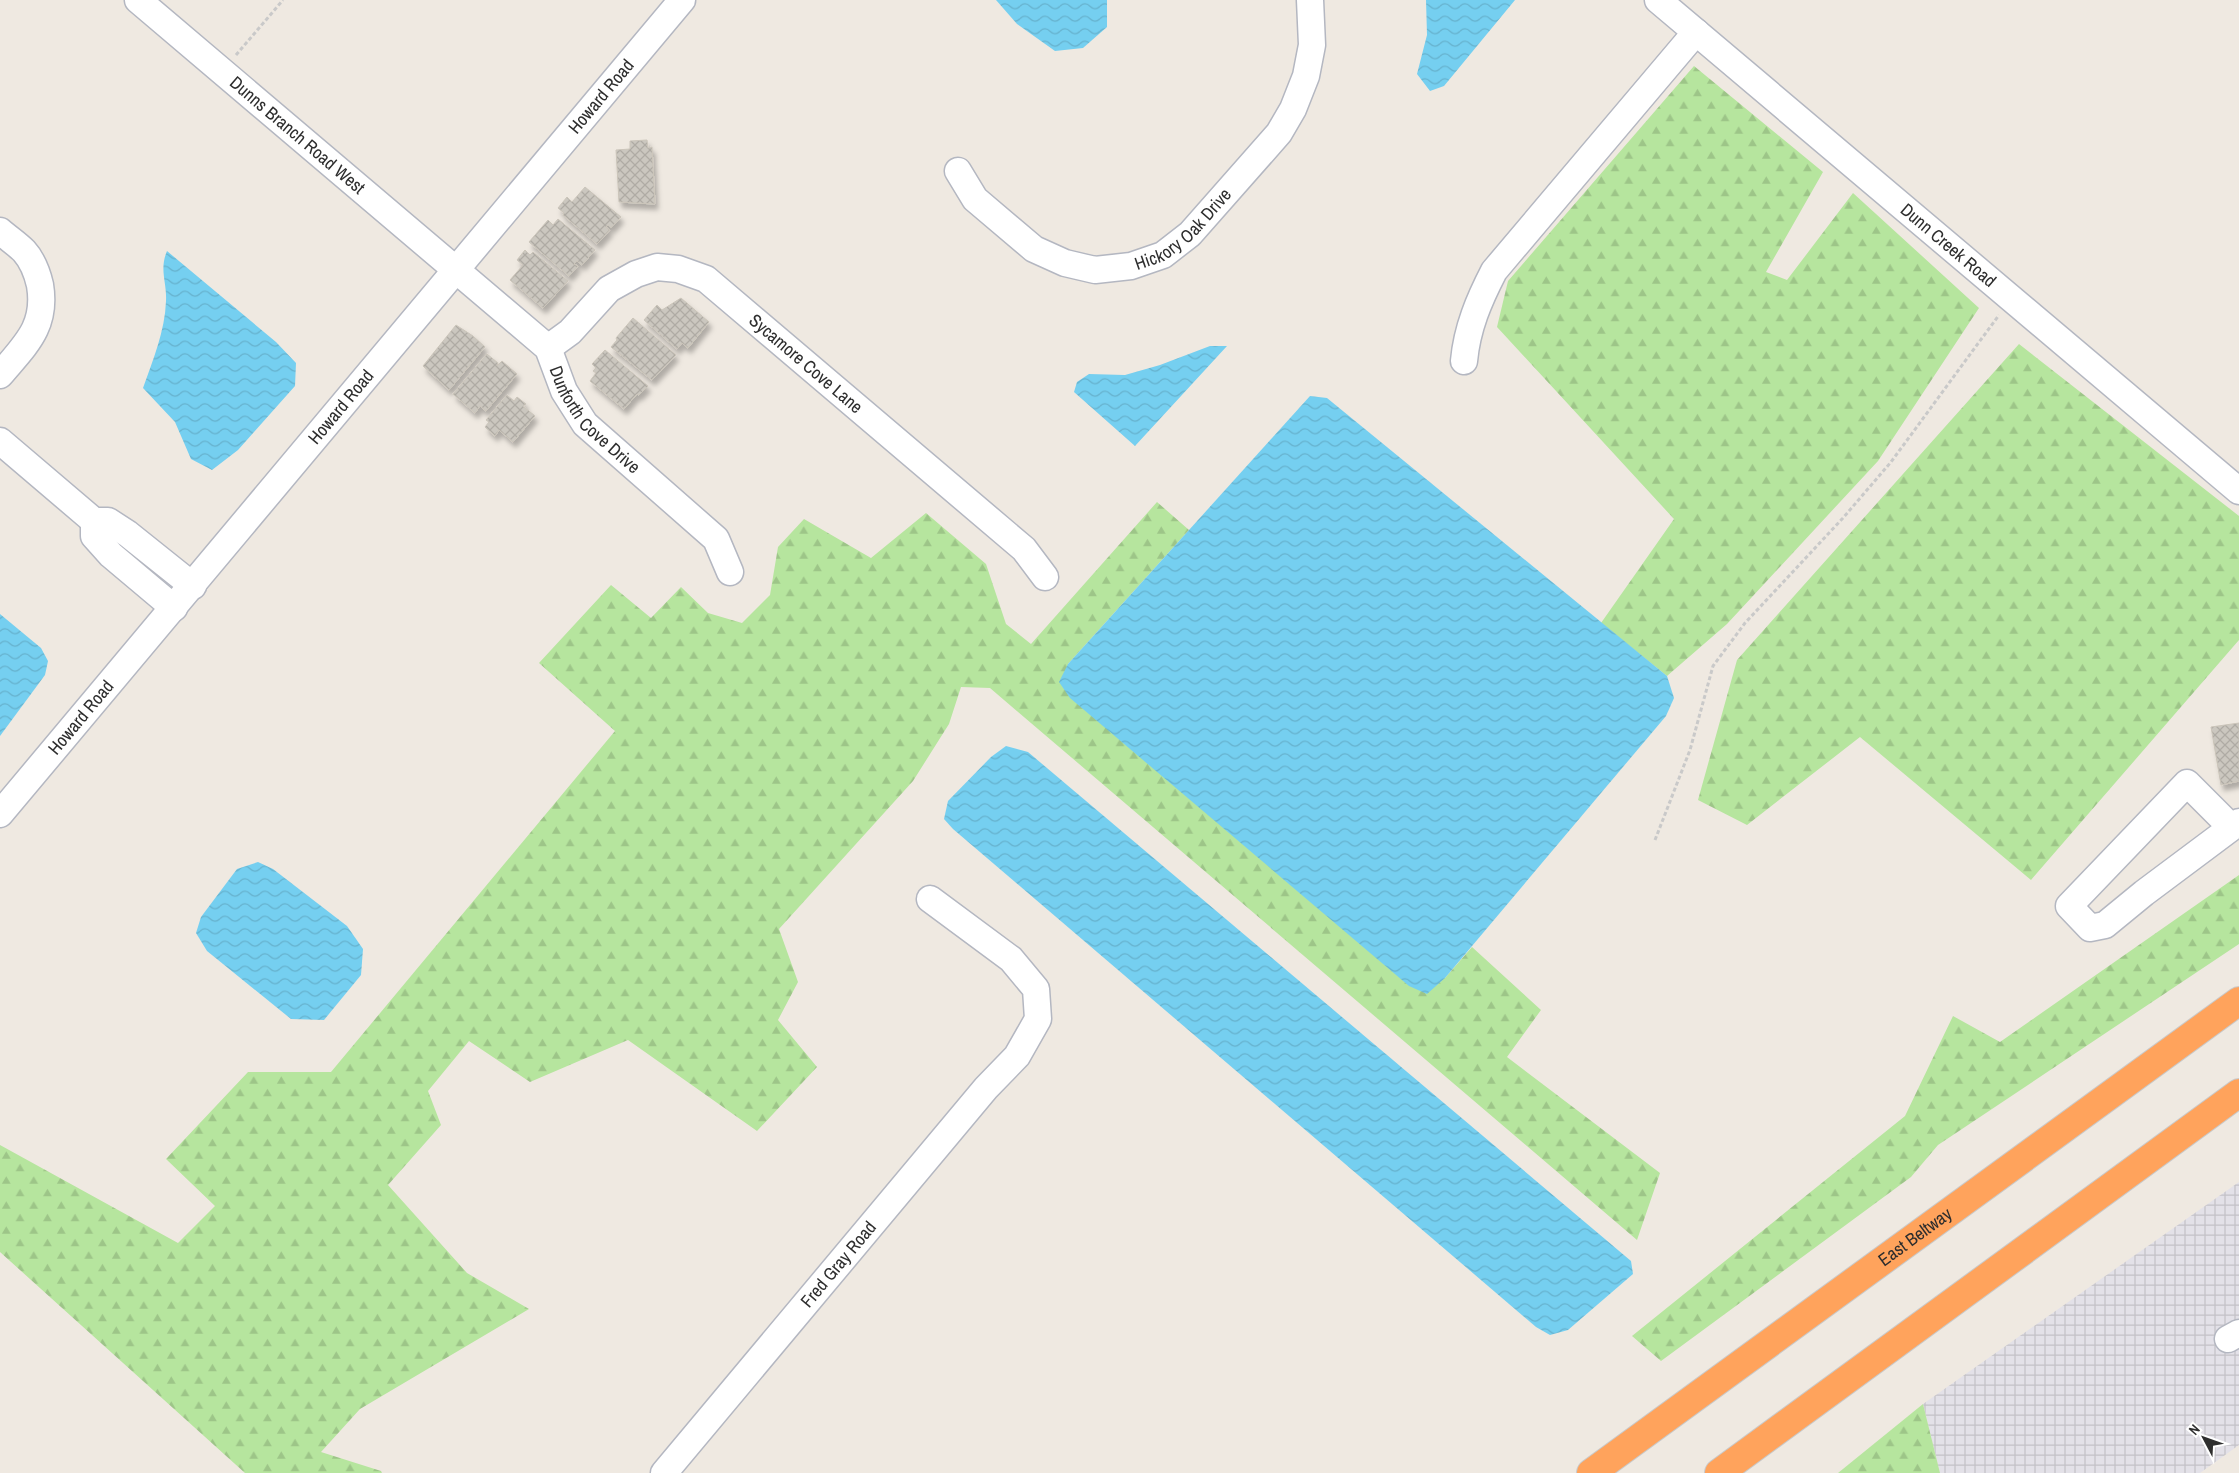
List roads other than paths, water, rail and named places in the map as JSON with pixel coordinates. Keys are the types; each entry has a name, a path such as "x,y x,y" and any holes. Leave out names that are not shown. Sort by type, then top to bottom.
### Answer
{"highway":[{"name":"East Beltway","path":"1591,1473 2239,1001"},
{"path":"1719,1473 2239,1093"},
{"path":"1749,1473 1843,1400 2050,1230"}],"street":[{"name":"Dunns Branch Road West","path":"138,0 456,270"},
{"name":"Howard Road","path":"0,814 193,586 682,0"},
{"name":"Hickory Oak Drive","path":"958,170 975,199 1034,249 1065,263 1095,270 1131,266 1163,255 1190,234 1279,132 1293,109 1306,76 1312,45 1310,0"},
{"name":"Dunn Creek Road","path":"1658,0 2239,491"},
{"path":"1464,361 1466,340 1478,302 1494,271 1696,32"},
{"path":"0,231 24,251 37,270 42,298 40,320 28,342 0,375"},
{"name":"Sycamore Cove Lane","path":"548,348 570,332 609,289 636,274 656,256 678,269 706,278 1024,549 1044,577"},
{"name":"Dunforth Cove Drive","path":"456,270 548,348 564,391 585,424 716,539 730,572"},
{"path":"0,441 94,520 108,521 128,534 193,586"},
{"path":"94,520 94,536 110,555 174,608"},
{"path":"2187,783 2235,825 2144,893 2106,925 2090,928 2070,906 2187,783"},
{"name":"Fred Gray Road","path":"664,1473 986,1088 1017,1056 1038,1018 1036,989 1011,959 930,899"}],"water":[{"path":"996,0 1107,0 1107,27 1083,48 1055,51 1017,24"},
{"path":"1426,0 1515,0 1444,86 1430,91 1417,74 1427,35"},
{"path":"167,251 276,342 296,363 295,386 238,450 212,470 191,459 175,422 143,388 158,345 165,312 166,294 163,270"},
{"path":"1210,346 1227,346 1135,446 1074,392 1077,382 1089,374 1125,375 1160,365"},
{"path":"1310,396 1327,398 1667,676 1674,698 1666,716 1445,978 1427,994 1409,986 1070,698 1059,682 1068,664"},
{"path":"0,614 41,648 48,661 45,675 0,736"},
{"path":"1006,746 1028,752 1631,1261 1633,1274 1568,1330 1550,1335 1536,1327 953,829 944,819 948,801 991,757"},
{"path":"258,862 273,869 347,926 363,949 361,975 324,1020 291,1019 207,951 196,933 201,917 237,869"}]}
